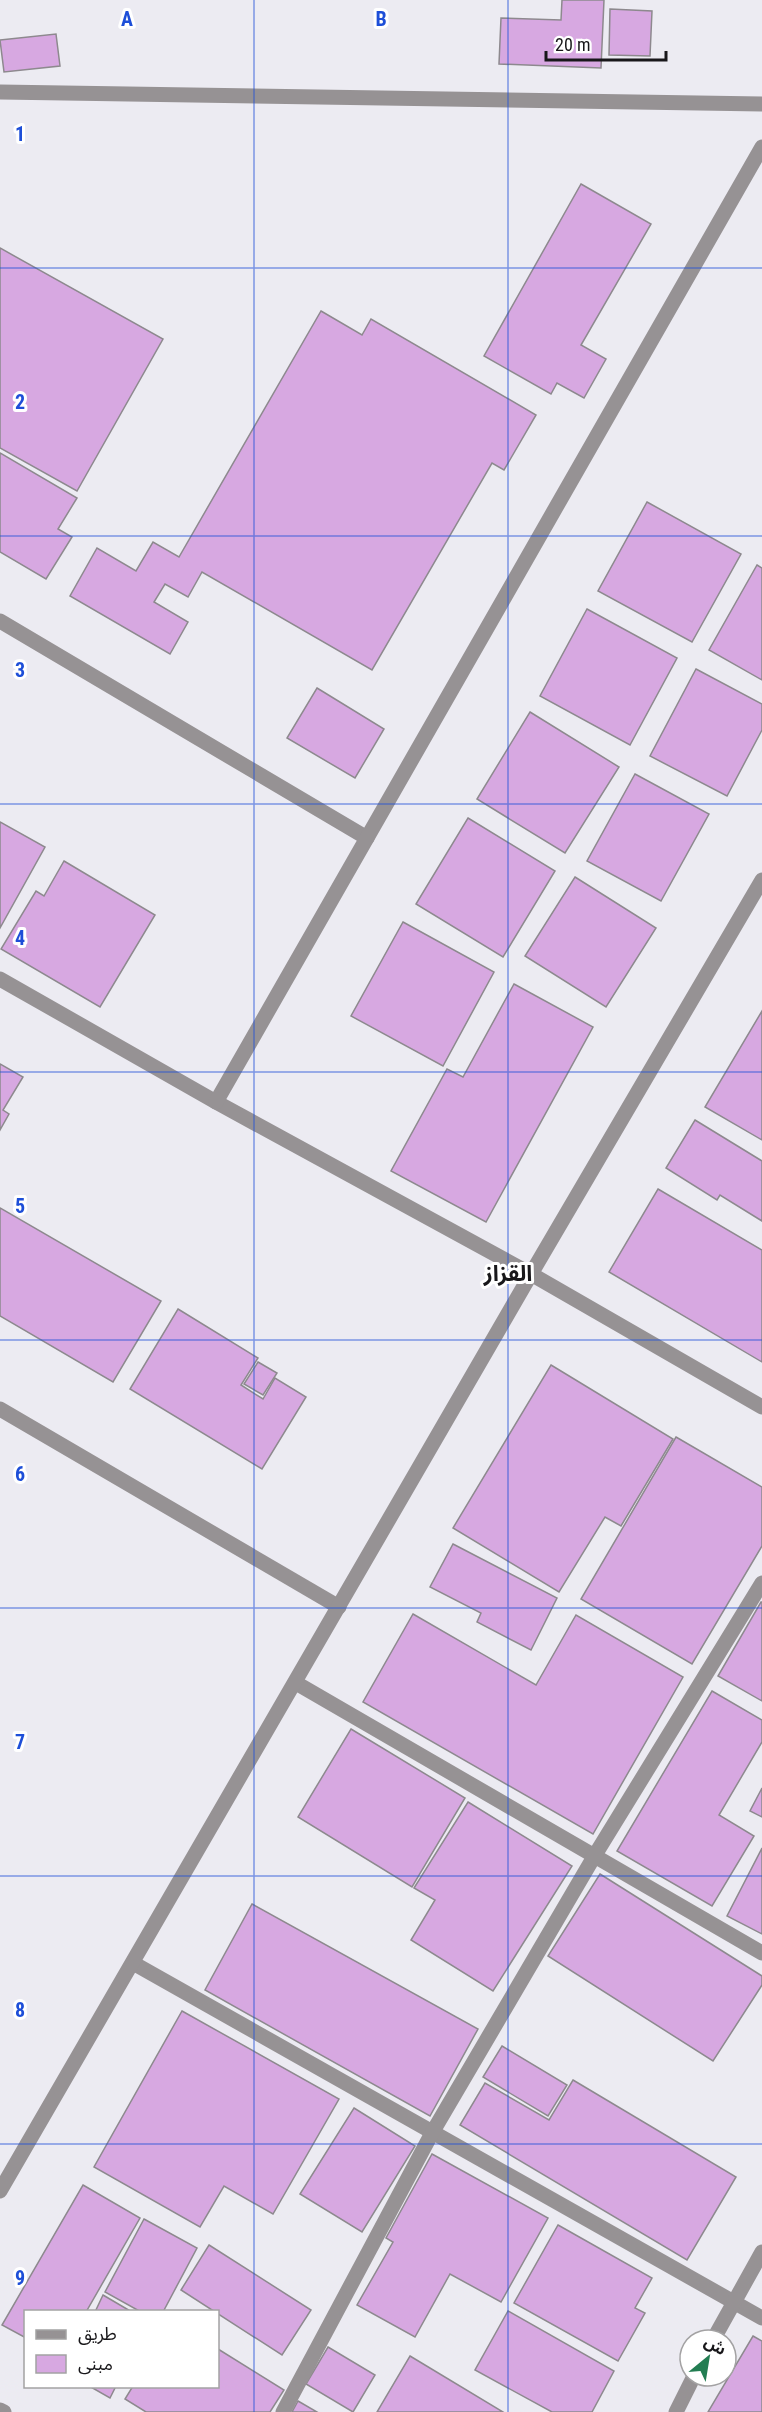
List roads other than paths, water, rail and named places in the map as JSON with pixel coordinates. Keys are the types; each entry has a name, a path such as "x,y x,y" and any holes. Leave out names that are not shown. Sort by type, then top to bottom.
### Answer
{"street":[{"path":"0,92 762,104"},
{"path":"216,1102 762,147"},
{"path":"0,621 367,838"},
{"path":"0,2191 531,1274 758,897 762,880"},
{"path":"0,979 216,1102 531,1274 762,1407"},
{"path":"0,1409 339,1607"},
{"path":"283,2412 432,2133 595,1856 762,1583"},
{"path":"296,1683 762,1953"},
{"path":"133,1963 762,2318"},
{"path":"719,2328 762,2252"},
{"path":"676,2412 688,2388"}],"district":[{"name":"القزاز","path":"508,1273"}]}
